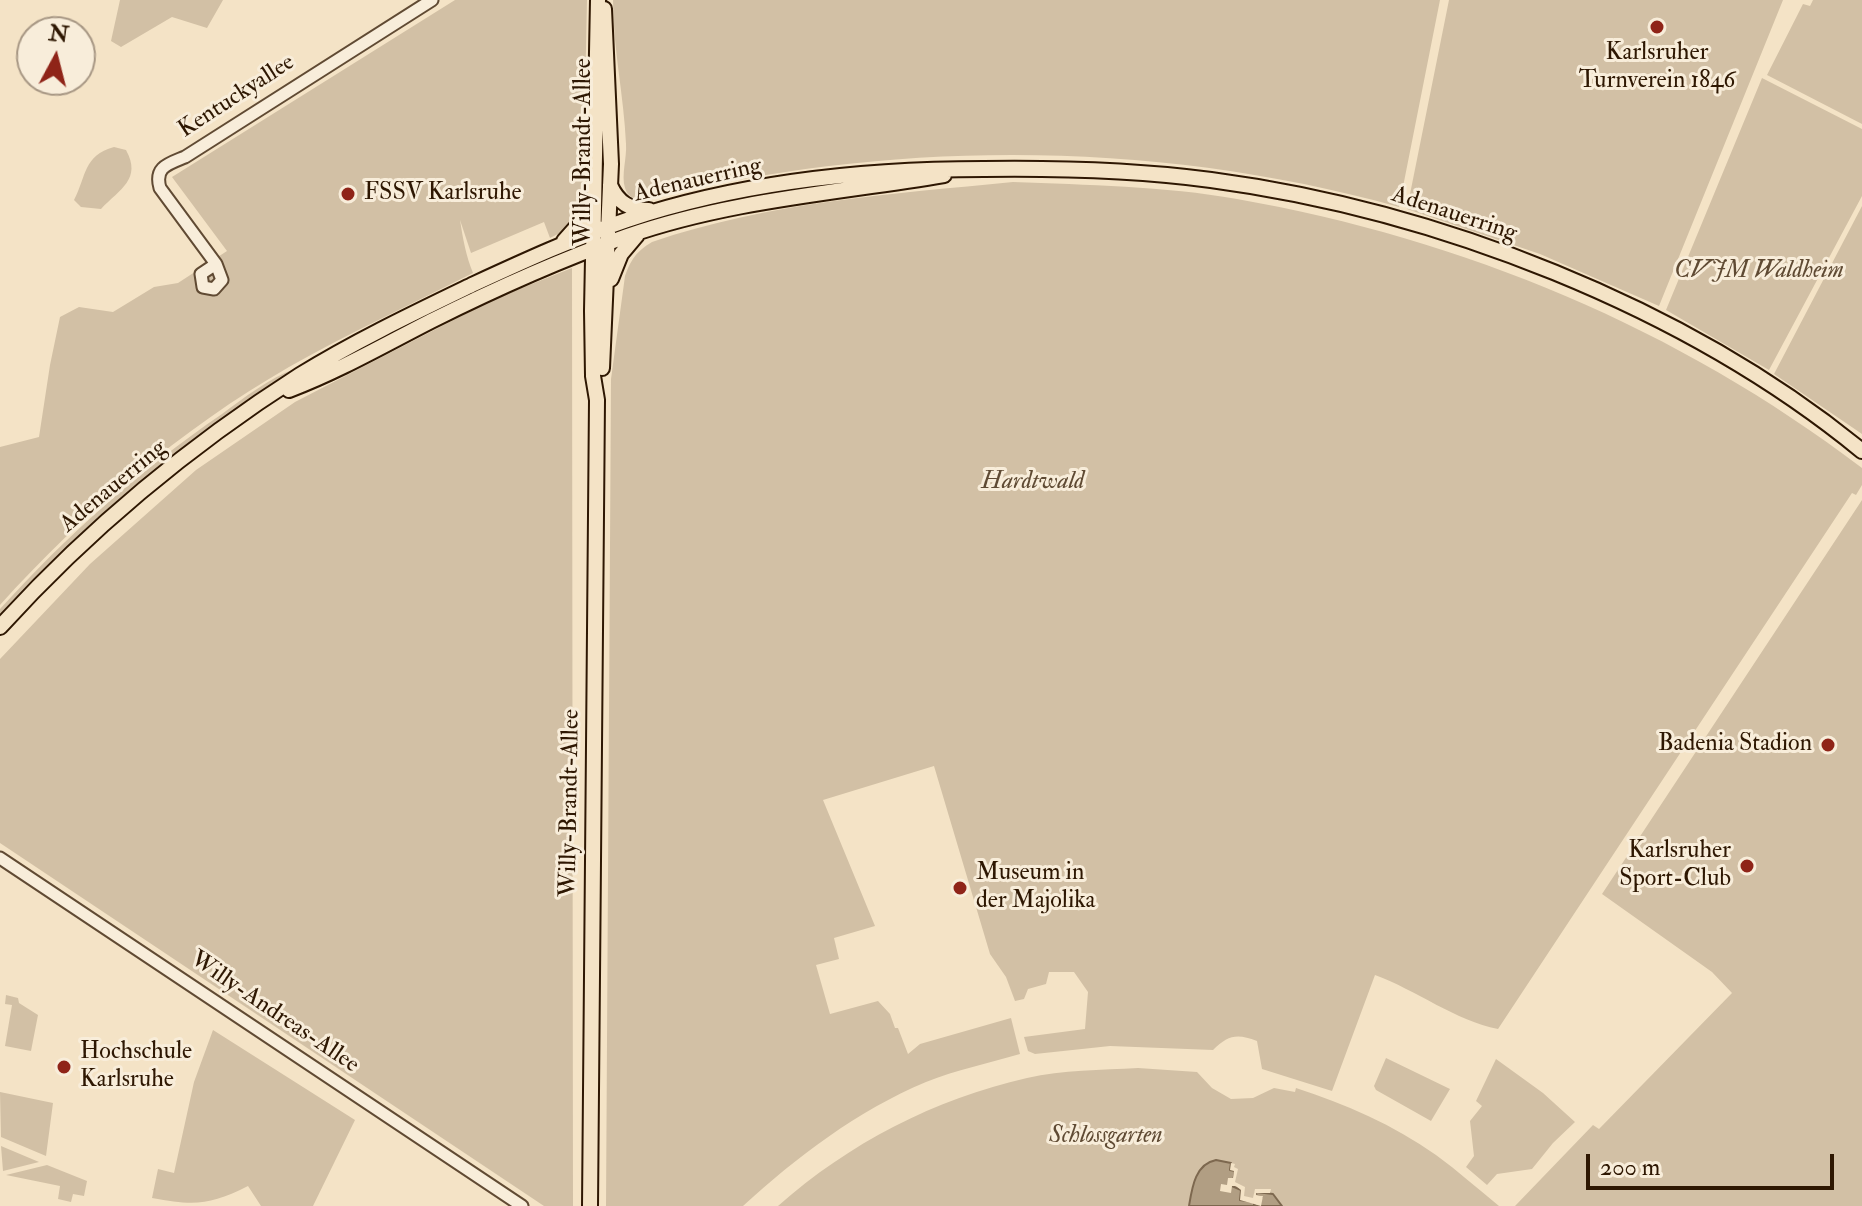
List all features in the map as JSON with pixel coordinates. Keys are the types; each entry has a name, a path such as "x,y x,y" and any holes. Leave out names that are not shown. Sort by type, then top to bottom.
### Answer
{"main road":[{"name":"Willy-Brandt-Allee","path":"597,400 602,376 610,185 608,70 600,0"},
{"name":"Willy-Brandt-Allee","path":"590,1206 597,400 593,376 593,232 600,0"},
{"name":"Adenauerring","path":"0,627 62,561 121,507 209,439 301,375 403,320 593,232 662,210 769,186 844,176 931,168 1097,170 1203,179 1300,195 1434,229 1556,274 1657,320 1752,374 1862,451"},
{"name":"Adenauerring","path":"270,398 359,359 484,296 642,231 690,217 785,197 985,169"},
{"path":"610,185 625,205 636,209 662,210"},
{"path":"558,247 581,222 594,187"},
{"path":"606,294 621,254 642,231"}],"street":[{"name":"Kentuckyallee","path":"216,264 160,188 158,178 161,168 185,157 432,0"},
{"name":"Willy-Andreas-Allee","path":"0,858 522,1206"}],"green space":[{"path":"120,0 223,0 207,28 172,17 121,47 111,41"},
{"path":"455,0 587,0 585,96 582,98 585,105 584,170 579,203 566,228 550,238 544,222 471,253 460,220 473,273 312,354 210,417 99,506 0,605 0,447 39,437 60,317 79,307 113,312 154,287 178,283 227,251 172,177"},
{"path":"613,0 1440,0 1399,207 1307,185 1213,169 1118,159 1022,155 927,157 832,166 738,180 645,200 635,198 628,194 624,183 626,144"},
{"path":"1449,0 1783,0 1659,306 1540,254 1407,209"},
{"path":"1813,0 1862,0 1862,124 1767,75 1803,4 1810,6"},
{"name":"CVJM Waldheim","path":"1762,78 1862,129 1862,196 1769,370 1666,310"},
{"path":"114,147 126,150 130,160 132,169 127,183 101,209 81,207 74,200 87,168 96,156"},
{"name":"Hardtwald","path":"1013,182 1154,189 1237,199 1321,216 1405,238 1486,265 1566,296 1643,332 1719,373 1792,418 1862,468 1862,485 1856,495 1852,493 1498,1029 1451,1012 1375,975 1332,1091 1262,1069 1257,1041 1244,1037 1228,1038 1213,1050 1110,1046 1035,1054 1028,1051 1024,1037 1085,1029 1088,992 1074,972 1049,972 1046,984 1028,989 1024,999 1015,1001 1006,977 990,954 934,766 823,800 875,926 834,938 839,959 816,965 830,1014 878,1001 890,1014 895,1028 898,1028 908,1054 920,1044 1011,1018 1020,1054 937,1078 876,1107 807,1152 743,1206 606,1206 611,379 627,270 638,252 652,242 741,217 831,202"},
{"path":"1862,206 1862,434 1774,374"},
{"path":"572,268 573,1206 544,1206 0,843 0,659 90,564 196,470 295,402 494,299"},
{"path":"295,369 140,485 68,548 0,617 0,609 25,582 133,481 248,395"},
{"name":"Karlsruher Sport-Club","path":"1862,500 1862,1206 1515,1206 1593,1125 1599,1129 1732,993 1712,972 1602,894"},
{"path":"6,995 18,998 19,1003 38,1015 31,1051 5,1046 12,1005 5,1004"},
{"path":"213,1030 355,1120 313,1206 261,1206 248,1186 202,1202 152,1198 158,1169 174,1173 194,1082"},
{"path":"1386,1058 1450,1089 1431,1121 1376,1090 1374,1086"},
{"path":"1496,1059 1543,1093 1575,1122 1532,1169 1497,1174 1487,1185 1466,1167 1474,1156 1470,1121 1482,1106 1476,1101"},
{"name":"Schlossgarten","path":"1138,1068 1197,1072 1212,1088 1231,1099 1253,1098 1274,1088 1295,1092 1296,1088 1333,1101 1369,1116 1420,1144 1499,1206 778,1206 805,1183 864,1143 959,1098 1041,1075"},
{"path":"0,1092 53,1103 46,1156 1,1137"},
{"path":"1,1146 39,1162 3,1171"},
{"path":"47,1165 87,1181 84,1196 73,1194 71,1202 58,1199 60,1186 6,1175"}],"shaded area":[{"path":"1216,1160 1231,1163 1230,1170 1235,1171 1232,1186 1241,1190 1240,1200 1254,1202 1254,1205 1262,1197 1255,1195 1256,1192 1273,1194 1282,1206 1189,1206 1199,1172 1203,1166"}],"pier":[{"path":"1231,1163 1238,1169 1235,1182 1245,1187 1244,1196 1253,1198 1255,1189 1271,1189 1270,1193 1256,1193 1263,1196 1261,1206 1240,1200 1241,1190 1236,1186 1232,1186 1231,1193 1220,1191 1221,1184 1227,1185 1228,1178 1233,1178"}],"place":[{"name":"Karlsruher Turnverein 1846","path":"1657,27"},
{"name":"FSSV Karlsruhe","path":"348,194"},
{"name":"Badenia Stadion","path":"1828,745"},
{"name":"Karlsruher Sport-Club","path":"1747,866"},
{"name":"Museum in der Majolika","path":"960,888"},
{"name":"Hochschule Karlsruhe","path":"64,1067"}]}
